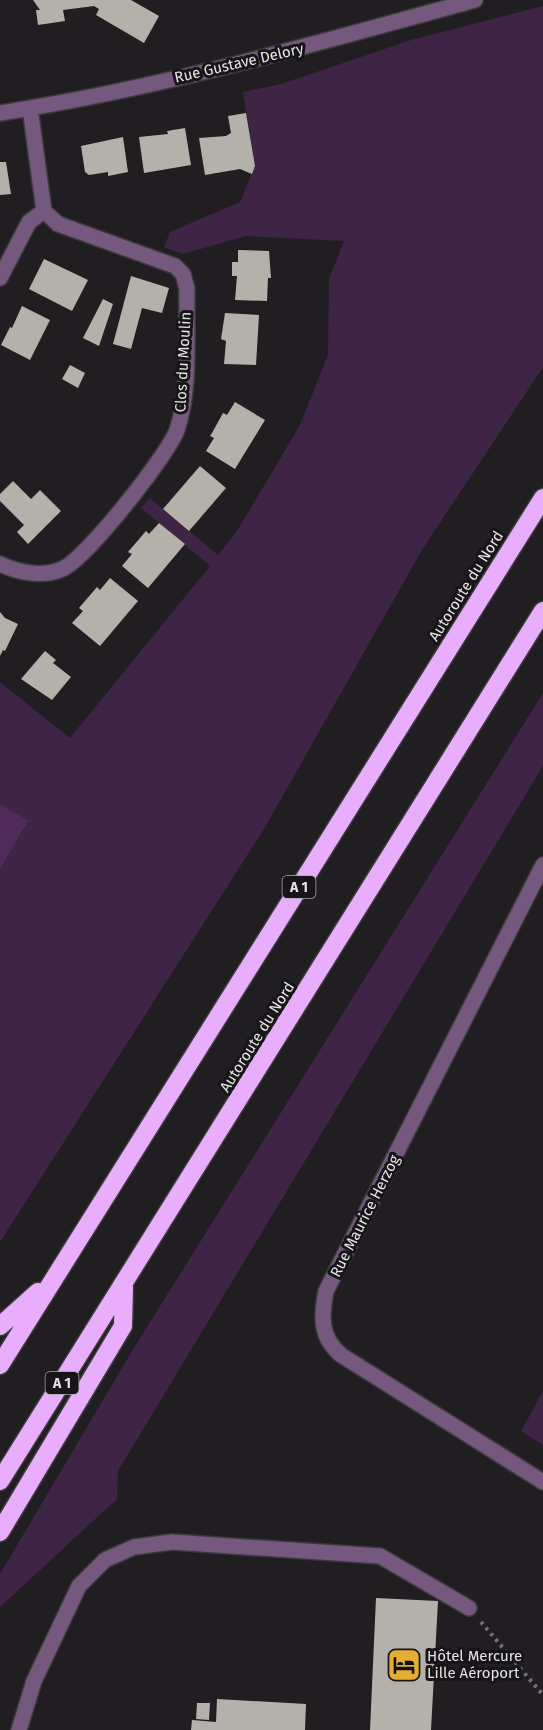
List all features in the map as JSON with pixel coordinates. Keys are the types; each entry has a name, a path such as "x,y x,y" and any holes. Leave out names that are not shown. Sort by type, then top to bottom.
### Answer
{"highway":[{"name":"Autoroute du Nord","path":"0,1365 543,498"},
{"name":"Autoroute du Nord","path":"0,1481 543,611"},
{"path":"0,1326 55,1277"},
{"path":"0,1532 123,1326 124,1285"}],"street":[{"name":"Rue Gustave Delory","path":"0,112 30,108 268,57 475,0"},
{"path":"0,278 29,222 44,210 30,108"},
{"name":"Clos du Moulin","path":"0,564 23,573 34,574 51,573 73,564 162,458 177,431 184,397 187,289 183,274 175,267 58,224 44,210"},
{"name":"Rue Maurice Herzog","path":"543,865 326,1292 322,1322 331,1347 341,1355 543,1482"},
{"path":"19,1730 34,1681 79,1586 105,1560 134,1547 172,1542 380,1556 469,1608"}],"path":[{"path":"469,1608 543,1695"}],"shaded area":[{"path":"543,6 543,367 422,550 264,829 0,1242 0,869 29,822 0,804 0,682 70,738 210,566 141,508 150,498 218,555 237,531 300,425 328,355 329,279 344,241 246,236 183,254 164,247 170,232 240,202 255,166 243,92 281,84 411,40"},
{"path":"543,693 543,766 118,1471 117,1499 0,1607 0,1574 132,1351"},
{"path":"0,804 29,821 0,869"},
{"path":"543,1391 543,1445 521,1431"}],"building":[{"path":"33,0 131,0 159,16 144,43 96,15 99,9 94,6 63,10 65,21 38,25 36,10 40,10"},
{"path":"246,113 255,166 252,174 240,169 205,175 199,138 226,136 231,133 228,116"},
{"path":"185,128 191,165 144,173 139,137 168,134 167,131"},
{"path":"123,137 128,172 108,176 108,172 89,175 85,172 81,146"},
{"path":"0,162 6,162 11,194 0,195"},
{"path":"238,250 269,251 271,278 268,278 267,301 235,300 237,276 232,276 232,262 238,262"},
{"path":"44,259 88,280 72,311 29,289"},
{"path":"131,276 169,288 162,313 142,308 131,349 113,344"},
{"path":"103,299 113,304 99,346 83,338"},
{"path":"22,306 50,320 30,360 1,345"},
{"path":"225,313 259,315 256,365 224,364 226,341 221,339"},
{"path":"70,365 85,373 78,388 62,379"},
{"path":"235,402 265,420 235,469 206,451 214,438 210,436 223,413 227,415"},
{"path":"200,466 226,488 189,531 163,509"},
{"path":"13,481 31,499 40,490 61,511 28,544 17,532 24,525 0,501 0,494"},
{"path":"159,523 185,544 148,588 122,566 132,554 128,552 146,531 149,534"},
{"path":"110,578 138,601 100,646 72,623 83,611 79,608 97,587 100,590"},
{"path":"0,612 5,618 18,624 5,651 3,650 0,656"},
{"path":"45,651 56,660 53,663 71,677 52,700 21,679"},
{"name":"Hôtel Mercure Lille Aéroport","path":"376,1598 438,1601 431,1730 370,1730"},
{"path":"217,1699 306,1704 305,1730 191,1730 192,1720 216,1722"},
{"path":"197,1703 210,1703 209,1720 196,1719"}],"place":[{"name":"Hôtel Mercure Lille Aéroport","path":"404,1665"}]}
